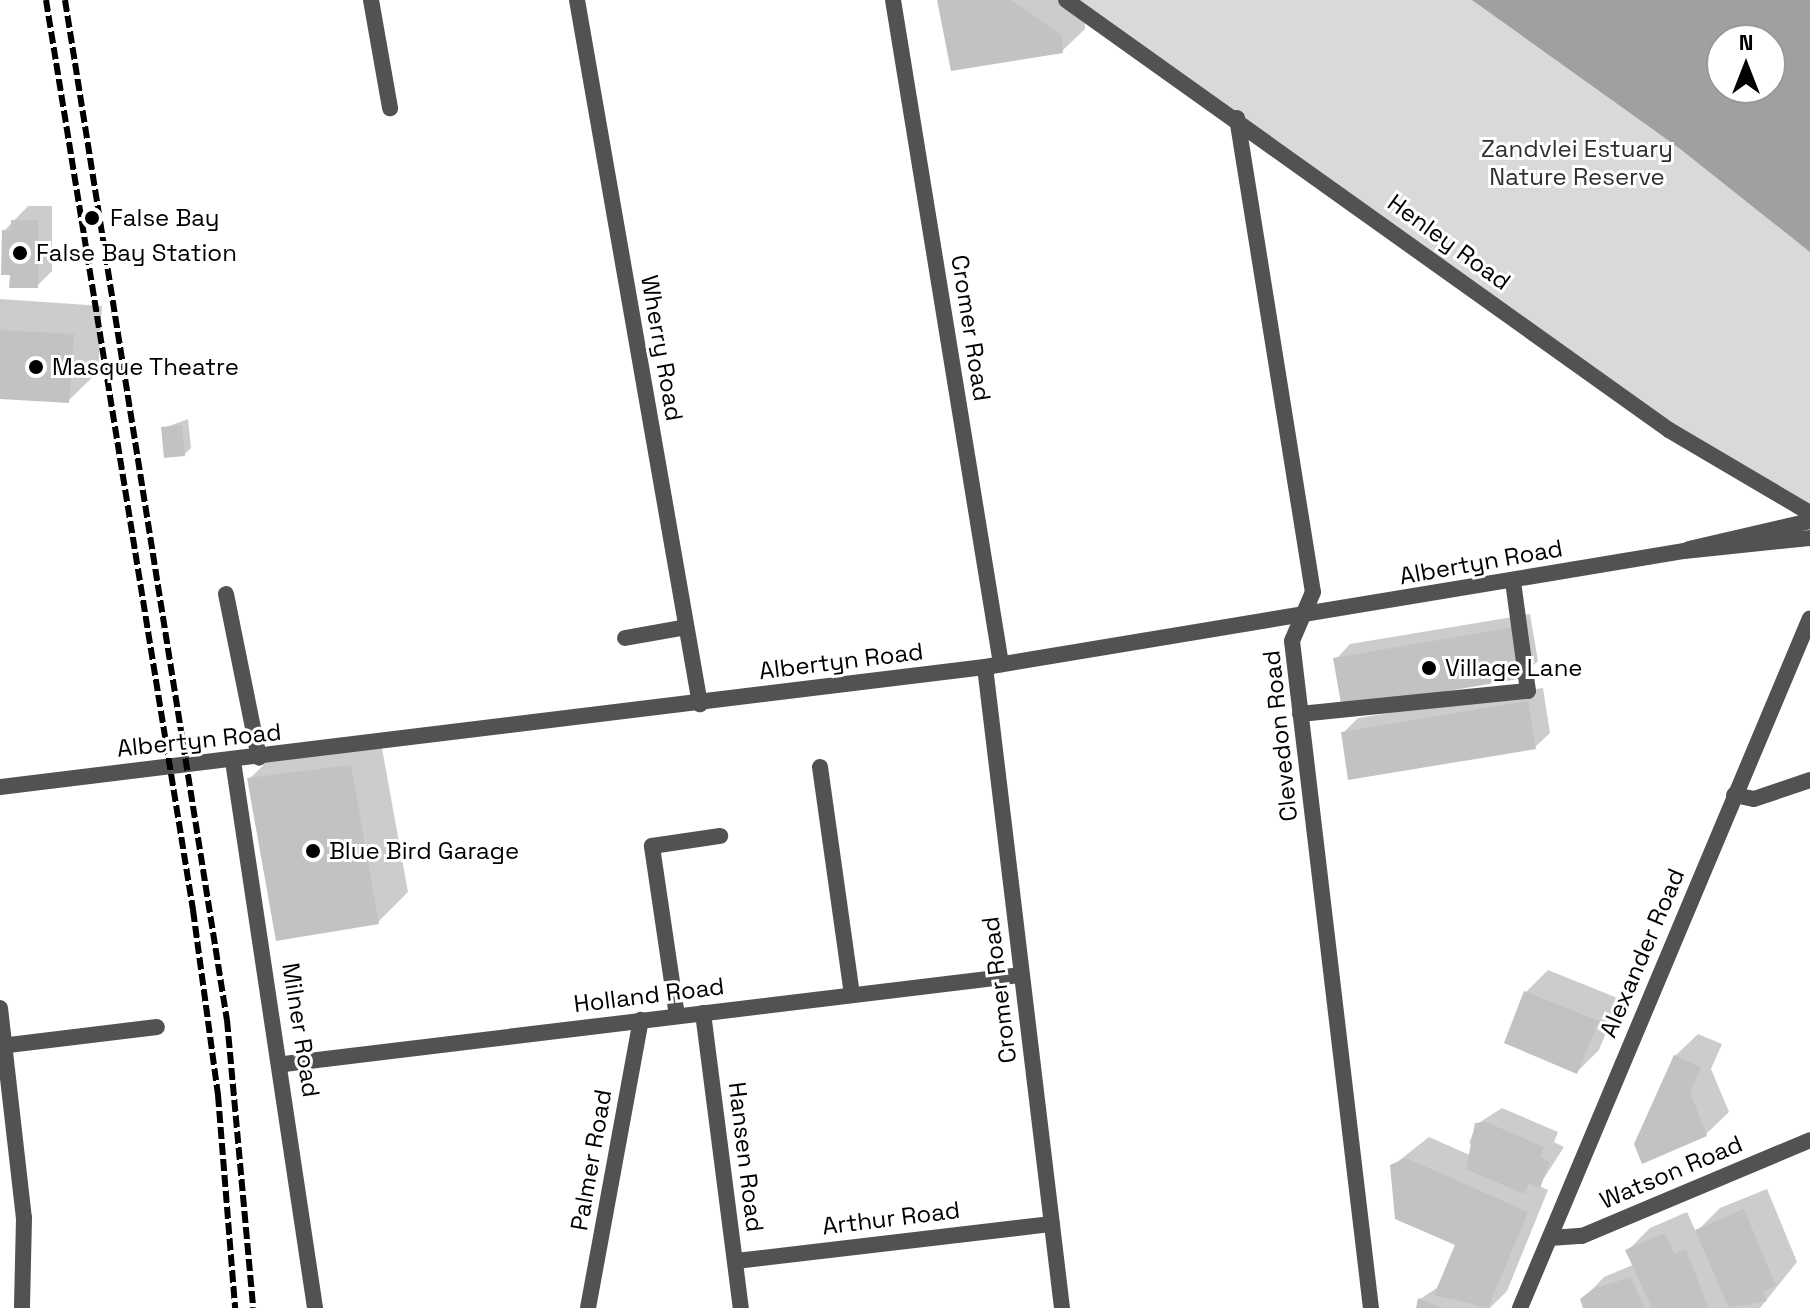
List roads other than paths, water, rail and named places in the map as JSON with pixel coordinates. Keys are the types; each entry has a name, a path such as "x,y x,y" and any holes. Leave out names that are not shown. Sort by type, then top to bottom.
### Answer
{"street":[{"path":"371,0 390,108"},
{"name":"Wherry Road","path":"577,0 700,704"},
{"name":"Cromer Road","path":"893,0 993,665 1021,975 1062,1308"},
{"name":"Henley Road","path":"1066,0 1237,118 1669,430 1810,513"},
{"name":"Clevedon Road","path":"1237,118 1313,592 1292,641 1371,1308"},
{"name":"Albertyn Road","path":"0,787 700,704 993,665 1684,551 1810,521"},
{"name":"Albertyn Road","path":"1684,551 1810,538"},
{"path":"1300,714 1528,691 1513,581"},
{"path":"226,594 259,758"},
{"name":"Alexander Road","path":"1520,1308 1810,618"},
{"path":"625,638 686,627"},
{"name":"Milner Road","path":"233,761 284,1064 315,1308"},
{"path":"820,767 852,995"},
{"path":"1734,795 1754,799 1810,780"},
{"path":"677,1016 652,846 720,836"},
{"name":"Holland Road","path":"284,1064 1021,975"},
{"path":"0,1008 24,1218 22,1308"},
{"name":"Hansen Road","path":"703,1013 741,1308"},
{"name":"Palmer Road","path":"588,1308 641,1020"},
{"path":"3,1046 157,1027"},
{"name":"Watson Road","path":"1550,1238 1582,1236 1810,1140"},
{"name":"Arthur Road","path":"736,1261 1052,1224"}],"railway":[{"path":"46,0 193,910 218,1095 235,1308"},
{"path":"65,0 227,1020 253,1308"}],"place":[{"name":"False Bay","path":"92,218"},
{"name":"False Bay Station","path":"20,253"},
{"name":"Masque Theatre","path":"36,367"},
{"name":"Village Lane","path":"1429,668"},
{"name":"Blue Bird Garage","path":"313,851"}],"park label":[{"name":"Zandvlei Estuary Nature Reserve","path":"1577,163"}]}
